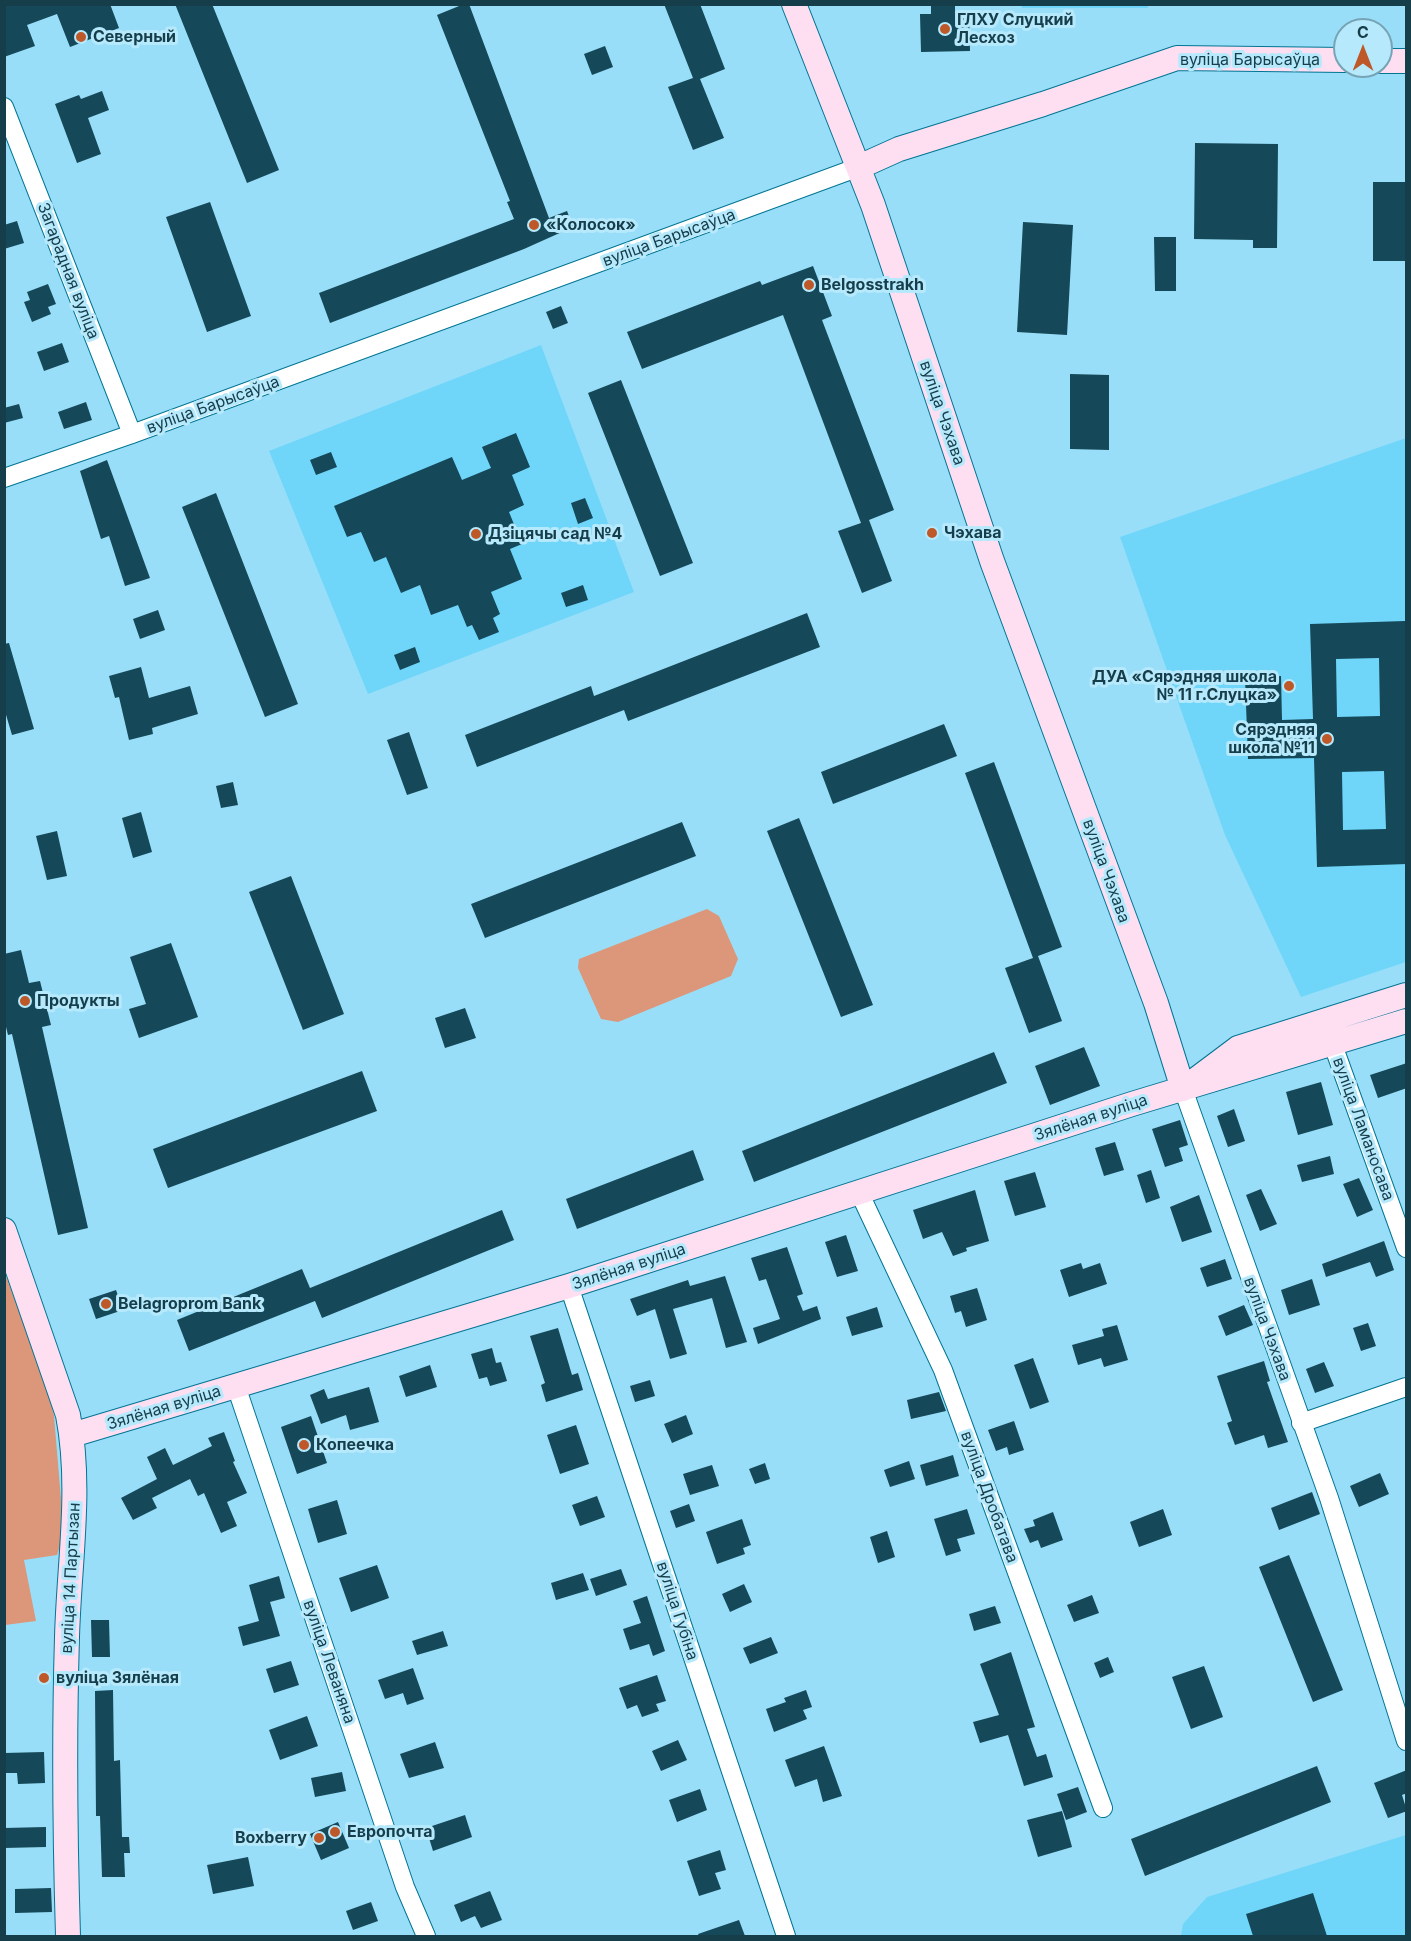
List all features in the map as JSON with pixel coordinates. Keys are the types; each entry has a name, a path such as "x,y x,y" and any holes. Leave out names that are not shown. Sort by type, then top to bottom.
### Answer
{"main road":[{"name":"вуліца Чэхава","path":"794,4 859,167 992,561 1156,1003 1183,1089"},
{"name":"вуліца Барысаўца","path":"859,167 899,149 1043,104 1177,58 1333,60"},
{"name":"Зялёная вуліца","path":"1183,1089 1238,1048 1407,995"},
{"name":"Зялёная вуліца","path":"72,1435 569,1286 1183,1089 1407,1022"},
{"name":"вуліца 14 Партызан","path":"4,1230 68,1415 72,1435 75,1499 67,1637 68,1936"}],"street":[{"name":"Загарадная вуліца","path":"4,107 132,434"},
{"name":"вуліца Барысаўца","path":"4,478 132,434 859,167"},
{"name":"вуліца Ламаносава","path":"1333,1045 1407,1248"},
{"name":"вуліца Чэхава","path":"1183,1089 1329,1498 1407,1741"},
{"name":"вуліца Дробатава","path":"859,1192 943,1370 1103,1808"},
{"name":"вуліца Губіна","path":"569,1286 786,1936"},
{"name":"вуліца Леваняна","path":"236,1386 405,1887 426,1936"},
{"path":"1302,1424 1407,1387"}],"shaded area":[{"path":"1148,4 1148,8 1022,8 1021,5"},
{"path":"541,345 634,592 368,694 269,451"},
{"name":"ДУА «Сярэдняя школа № 11 г.Слуцка»","path":"1406,438 1406,962 1301,997 1225,835 1120,537"},
{"path":"707,909 719,916 738,959 731,976 618,1022 601,1019 578,968 579,959"},
{"path":"4,1271 47,1386 54,1416 64,1534 57,1555 24,1560 36,1621 5,1625"},
{"path":"1406,1835 1406,1936 1181,1936 1183,1924 1207,1897"}],"building":[{"name":"Северный","path":"4,4 110,4 119,28 70,47 57,14 27,25 35,46 4,57"},
{"path":"175,4 212,4 279,170 247,183"},
{"path":"469,4 549,218 567,211 573,227 524,249 330,323 319,293 514,219 507,202 510,201 437,15"},
{"path":"664,4 700,4 725,69 700,79 724,138 693,150 668,87 693,78"},
{"name":"ГЛХУ Слуцкий Лесхоз","path":"931,4 955,4 955,13 969,13 970,51 921,52 920,14 931,14"},
{"path":"605,46 613,67 592,75 584,54"},
{"path":"102,91 109,110 88,118 101,154 77,163 55,104 79,95 81,99"},
{"path":"1195,143 1278,144 1277,248 1253,248 1253,240 1194,239"},
{"path":"1373,182 1407,182 1407,261 1373,261"},
{"path":"210,202 251,316 207,332 166,217"},
{"path":"17,221 24,243 4,249 4,225"},
{"path":"1023,222 1073,225 1067,335 1017,332"},
{"path":"1154,237 1176,237 1176,291 1155,291"},
{"path":"813,266 832,316 822,320 894,510 869,520 892,581 862,593 838,531 861,523 783,315 642,369 627,332 760,281 762,285"},
{"path":"48,284 56,304 48,307 51,314 32,322 24,302 30,300 27,292"},
{"path":"561,306 568,323 553,329 546,312"},
{"path":"62,343 69,362 44,371 37,352"},
{"path":"1070,374 1109,375 1109,450 1070,449"},
{"path":"621,380 693,563 660,576 588,393"},
{"path":"86,402 92,420 64,429 58,412"},
{"path":"19,404 23,418 4,423 4,408"},
{"name":"Дзіцячы сад №4","path":"516,433 530,467 512,475 524,505 509,512 522,544 510,549 522,579 491,592 500,614 493,618 499,632 479,640 472,625 467,627 458,605 431,615 420,585 401,593 386,557 374,562 361,532 347,537 334,506 452,457 462,480 491,468 482,447"},
{"path":"331,452 337,467 316,475 310,460"},
{"path":"107,460 150,578 125,586 109,536 101,539 80,471"},
{"path":"216,493 298,704 265,717 182,507"},
{"path":"585,498 593,518 578,524 571,503"},
{"path":"583,585 588,600 566,607 561,593"},
{"path":"158,610 165,630 140,639 133,619"},
{"path":"807,613 820,647 628,721 624,710 477,767 465,735 591,686 594,696"},
{"name":"Сярэдняя школа №11","path":"1405,621 1407,864 1317,867 1314,758 1248,759 1245,677 1281,676 1282,720 1313,719 1310,624","holes":["1379,658 1380,716 1337,717 1336,659","1384,771 1386,829 1343,830 1342,772"]},
{"path":"9,643 34,729 12,735 4,708 4,644"},
{"path":"415,647 420,662 400,670 394,655"},
{"path":"141,667 149,698 190,686 198,714 152,728 153,734 129,740 119,697 115,698 109,676"},
{"path":"944,724 957,756 833,804 821,772"},
{"path":"409,732 428,788 407,795 387,740"},
{"path":"994,762 1062,947 1038,956 1062,1021 1029,1033 1005,968 1033,958 965,773"},
{"path":"233,782 238,805 221,808 216,786"},
{"path":"141,812 152,852 133,858 122,818"},
{"path":"799,818 873,1005 841,1017 767,831"},
{"path":"682,822 696,856 485,938 471,904"},
{"path":"57,831 67,876 47,880 36,836"},
{"path":"291,876 344,1014 303,1030 249,892"},
{"path":"171,943 198,1017 139,1038 129,1009 146,1004 130,957"},
{"path":"21,950 29,983 40,981 51,1025 42,1027 88,1228 58,1235 12,1034 8,1035 4,1019 4,954"},
{"path":"465,1008 476,1038 445,1048 435,1018"},
{"path":"1084,1047 1100,1086 1050,1105 1035,1066"},
{"path":"994,1052 1007,1083 754,1182 742,1151"},
{"path":"1407,1063 1407,1088 1378,1098 1370,1075"},
{"path":"362,1071 377,1111 168,1188 153,1149"},
{"path":"1321,1082 1333,1125 1298,1135 1286,1092"},
{"path":"1234,1109 1245,1141 1228,1147 1217,1116"},
{"path":"1180,1120 1188,1145 1179,1148 1183,1161 1165,1167 1152,1129"},
{"path":"1115,1142 1124,1170 1104,1176 1095,1148"},
{"path":"693,1150 704,1180 577,1229 566,1199"},
{"path":"1330,1156 1334,1174 1302,1182 1297,1165"},
{"path":"1151,1170 1160,1198 1146,1203 1137,1175"},
{"path":"1035,1172 1046,1207 1015,1216 1004,1181"},
{"path":"1359,1178 1373,1210 1357,1217 1343,1184"},
{"path":"1261,1189 1277,1224 1260,1231 1246,1195"},
{"path":"975,1190 989,1241 966,1248 967,1251 953,1256 942,1232 923,1239 913,1210"},
{"path":"1199,1195 1212,1232 1182,1242 1170,1207"},
{"path":"502,1210 514,1240 322,1318 315,1301 189,1351 177,1320 302,1269 310,1288"},
{"path":"846,1235 858,1271 837,1277 825,1242"},
{"path":"1384,1241 1394,1270 1376,1277 1370,1262 1326,1277 1322,1264"},
{"path":"787,1247 803,1294 797,1296 803,1311 817,1306 821,1319 758,1344 753,1328 780,1319 766,1279 759,1281 751,1258"},
{"path":"1225,1259 1232,1279 1207,1287 1200,1268"},
{"path":"1081,1263 1083,1269 1100,1263 1107,1284 1069,1297 1060,1270"},
{"path":"725,1276 747,1342 726,1348 712,1298 673,1309 687,1354 670,1359 655,1309 637,1316 630,1299 688,1280 690,1286"},
{"path":"1312,1279 1320,1305 1289,1315 1281,1290"},
{"path":"977,1288 987,1320 966,1327 961,1311 955,1313 950,1296"},
{"name":"Belagroprom Bank","path":"116,1290 123,1310 96,1319 89,1299"},
{"path":"1244,1305 1253,1325 1226,1336 1218,1316"},
{"path":"877,1307 883,1327 852,1336 846,1317"},
{"path":"1368,1323 1376,1346 1361,1351 1353,1328"},
{"path":"1117,1325 1128,1360 1104,1367 1101,1358 1078,1365 1072,1345 1104,1336 1102,1329"},
{"path":"558,1328 572,1375 578,1373 583,1390 546,1402 541,1385 545,1383 530,1336"},
{"path":"492,1348 496,1363 501,1362 507,1381 490,1386 487,1377 479,1379 471,1354"},
{"path":"1033,1358 1049,1402 1030,1409 1014,1365"},
{"path":"1264,1361 1270,1381 1267,1382 1288,1442 1268,1448 1264,1435 1235,1445 1227,1423 1232,1421 1217,1376"},
{"path":"1324,1362 1334,1386 1315,1393 1306,1369"},
{"path":"430,1365 437,1387 406,1397 399,1376"},
{"path":"650,1380 655,1396 635,1402 630,1386"},
{"path":"369,1387 379,1422 350,1430 346,1415 321,1424 310,1395 324,1389 328,1399"},
{"path":"939,1392 946,1411 911,1419 907,1400"},
{"path":"686,1415 693,1434 672,1443 664,1424"},
{"name":"Копеечка","path":"311,1416 327,1463 297,1474 281,1427"},
{"path":"1014,1421 1024,1450 1009,1455 1007,1447 996,1451 988,1430"},
{"path":"576,1425 589,1464 560,1474 547,1435"},
{"path":"224,1432 235,1461 233,1462 247,1493 227,1502 237,1526 221,1533 204,1493 198,1496 190,1479 152,1498 157,1508 133,1520 121,1498 157,1479 147,1457 165,1448 173,1465 212,1446 208,1438"},
{"path":"953,1455 959,1476 926,1486 920,1465"},
{"path":"909,1461 915,1479 890,1487 884,1470"},
{"path":"765,1463 770,1479 755,1484 749,1469"},
{"path":"712,1465 719,1486 690,1495 683,1474"},
{"path":"1380,1473 1389,1494 1359,1507 1350,1486"},
{"path":"1312,1492 1320,1514 1279,1530 1271,1508"},
{"path":"597,1496 605,1517 580,1526 572,1505"},
{"path":"337,1500 347,1534 318,1543 308,1509"},
{"path":"689,1504 695,1521 676,1528 670,1511"},
{"path":"967,1509 975,1534 957,1539 961,1551 946,1556 934,1519"},
{"path":"1163,1509 1172,1535 1139,1547 1130,1522"},
{"path":"1053,1512 1063,1540 1041,1548 1038,1540 1030,1543 1024,1529 1035,1526 1033,1520"},
{"path":"742,1519 751,1545 743,1548 745,1554 717,1564 706,1532"},
{"path":"887,1531 895,1557 878,1563 870,1537"},
{"path":"1289,1555 1343,1690 1313,1702 1259,1567"},
{"path":"377,1565 389,1598 351,1612 339,1578"},
{"path":"621,1569 627,1585 596,1596 590,1579"},
{"path":"583,1573 589,1590 556,1600 551,1583"},
{"path":"279,1576 285,1598 270,1602 280,1636 243,1646 238,1627 259,1621 249,1585"},
{"path":"744,1584 752,1602 730,1612 722,1594"},
{"path":"1092,1595 1099,1613 1074,1622 1067,1605"},
{"path":"647,1596 665,1651 653,1656 649,1644 630,1650 623,1629 641,1623 633,1601"},
{"path":"995,1606 1001,1623 974,1631 969,1614"},
{"path":"91,1620 109,1620 110,1657 92,1657"},
{"path":"443,1631 448,1646 417,1655 412,1641"},
{"path":"771,1637 778,1653 750,1664 743,1648"},
{"path":"1011,1652 1035,1727 1027,1729 1037,1757 1046,1754 1053,1777 1024,1786 1008,1735 980,1743 973,1722 999,1715 980,1664"},
{"path":"1108,1657 1114,1672 1100,1678 1094,1663"},
{"path":"291,1661 299,1685 274,1693 266,1669"},
{"path":"1204,1666 1223,1717 1191,1729 1172,1677"},
{"path":"413,1668 424,1699 407,1705 403,1693 385,1699 378,1680"},
{"path":"657,1675 666,1701 656,1704 659,1711 642,1717 637,1705 627,1709 619,1688"},
{"path":"113,1690 114,1761 120,1760 122,1837 129,1837 130,1853 124,1853 125,1877 102,1877 100,1816 96,1816 95,1691"},
{"path":"806,1690 812,1707 803,1710 807,1719 774,1732 766,1709 786,1702 784,1698"},
{"path":"307,1716 318,1746 280,1760 269,1730"},
{"path":"678,1740 687,1760 661,1771 652,1751"},
{"path":"435,1742 444,1768 409,1778 400,1754"},
{"path":"824,1746 842,1796 823,1802 817,1779 795,1787 785,1760"},
{"path":"44,1752 45,1783 18,1784 17,1773 4,1773 4,1753"},
{"path":"1317,1766 1331,1802 1145,1876 1131,1839"},
{"path":"1407,1770 1407,1793 1402,1795 1407,1811 1388,1818 1374,1783"},
{"path":"342,1772 346,1791 315,1797 311,1778"},
{"path":"1078,1787 1087,1812 1066,1820 1057,1794"},
{"path":"700,1789 707,1810 677,1822 669,1800"},
{"path":"1062,1811 1072,1847 1038,1857 1027,1820"},
{"path":"465,1815 472,1837 433,1851 426,1828"},
{"path":"338,1822 349,1848 321,1860 310,1834"},
{"path":"46,1827 46,1847 4,1848 4,1828"},
{"path":"720,1850 726,1870 715,1873 721,1889 699,1896 687,1861"},
{"path":"248,1857 254,1886 213,1894 207,1865"},
{"path":"51,1888 52,1912 15,1913 15,1889"},
{"path":"490,1891 502,1920 481,1928 475,1916 461,1922 454,1905"},
{"path":"1313,1893 1327,1936 1253,1936 1246,1914"},
{"path":"371,1902 378,1921 353,1930 346,1911"},
{"path":"739,1920 745,1936 699,1936 698,1934"}],"place":[{"name":"ГЛХУ Слуцкий Лесхоз","path":"945,29"},
{"name":"Северный","path":"81,37"},
{"name":"«Колосок»","path":"534,225"},
{"name":"Belgosstrakh","path":"809,285"},
{"name":"Чэхава","path":"932,533"},
{"name":"Дзіцячы сад №4","path":"476,534"},
{"name":"ДУА «Сярэдняя школа № 11 г.Слуцка»","path":"1289,686"},
{"name":"Сярэдняя школа №11","path":"1327,739"},
{"name":"Продукты","path":"25,1001"},
{"name":"Belagroprom Bank","path":"106,1304"},
{"name":"Копеечка","path":"304,1445"},
{"name":"вуліца Зялёная","path":"44,1678"},
{"name":"Европочта","path":"335,1832"},
{"name":"Boxberry","path":"319,1838"}]}
